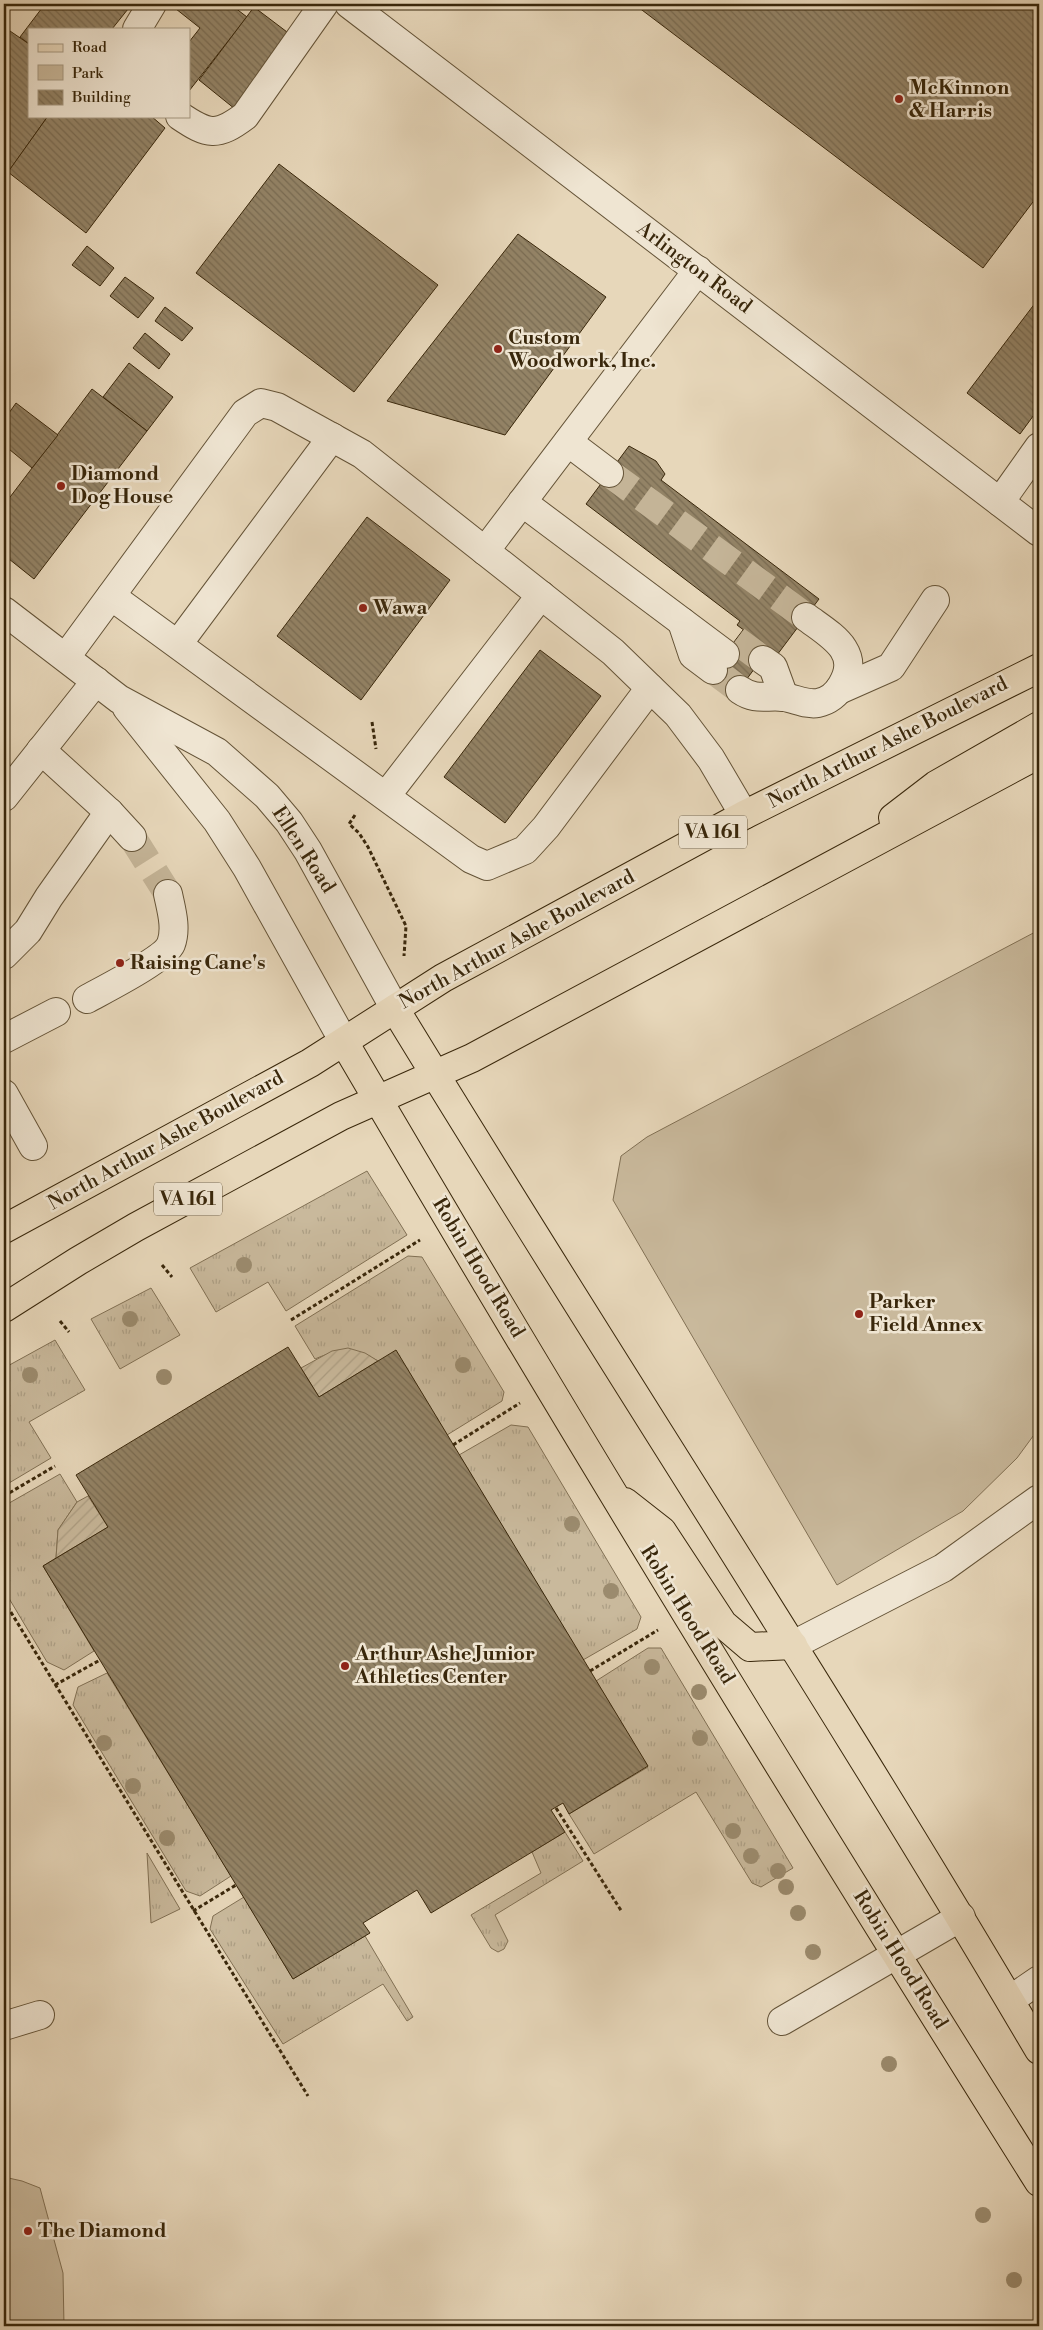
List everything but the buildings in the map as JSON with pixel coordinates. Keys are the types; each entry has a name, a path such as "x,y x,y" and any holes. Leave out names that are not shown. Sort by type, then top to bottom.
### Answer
{"main road":[{"name":"North Arthur Ashe Boulevard","path":"4,1229 310,1063 443,978 744,815 1039,668"},
{"path":"830,866 936,785 1039,726"},
{"name":"VA 161","path":"4,1308 136,1227 333,1120 377,1098 476,1056 1039,754"},
{"path":"395,1009 487,1162 793,1645 961,1917 1039,2050"},
{"name":"Robin Hood Road","path":"344,1042 612,1491 896,1955 1039,2182"},
{"path":"612,1491 662,1531 723,1624 750,1647 793,1645"}],"street":[{"path":"139,28 152,4"},
{"path":"184,118 208,132 229,128 245,116 324,4"},
{"name":"Arlington Road","path":"349,4 1039,532"},
{"path":"485,551 698,270"},
{"path":"66,657 245,413 261,403 277,407 362,454 613,652 678,714 711,759 744,815"},
{"path":"178,644 332,437"},
{"path":"568,442 609,472"},
{"path":"1000,502 1039,447"},
{"path":"522,502 725,654"},
{"path":"111,596 471,859 487,866 525,850 546,827 650,688"},
{"path":"377,790 541,596"},
{"path":"839,690 891,667 935,600"},
{"name":"Ellen Road","path":"4,611 119,699 217,752 267,796 289,822 308,852 395,1009"},
{"path":"784,697 773,667 752,675 750,697 784,697 817,703 828,700 839,690 849,673 847,654 836,639 806,617"},
{"path":"4,797 96,681"},
{"name":"Ellen Road","path":"119,699 217,821 247,868 344,1042"},
{"path":"41,750 109,812 132,837"},
{"path":"4,955 28,931 49,897 109,812"},
{"path":"86,999 159,958 171,945 173,919 168,894"},
{"path":"4,1039 56,1012"},
{"path":"4,1094 33,1146"},
{"path":"793,1645 943,1568 1039,1499"},
{"path":"782,2020 961,1917"},
{"path":"1010,2000 1039,1980"},
{"path":"4,2026 40,2014"}],"path":[{"path":"372,722 378,758 377,790 349,824 359,833 368,847 406,926 404,958"},
{"path":"291,1320 420,1240"},
{"path":"162,1265 172,1277"},
{"path":"60,1321 69,1332"},
{"path":"453,1445 520,1403"},
{"path":"4,1496 55,1466"},
{"path":"4,1600 308,2096"},
{"path":"590,1671 660,1629"},
{"path":"55,1685 100,1660"},
{"path":"556,1808 622,1912"},
{"path":"193,1911 236,1885"}],"green space":[{"name":"Parker Field Annex","path":"1039,930 1039,1428 1017,1458 963,1511 837,1585 613,1200 621,1156 647,1137"},
{"path":"367,1171 407,1235 286,1311 268,1282 216,1312 190,1268"},
{"path":"408,1256 422,1257 504,1392 502,1401 447,1435 378,1361 362,1354 347,1351 331,1353 315,1359 295,1326"},
{"path":"151,1288 180,1335 120,1369 91,1319"},
{"path":"55,1340 85,1390 29,1422 51,1458 4,1486 4,1368"},
{"path":"348,1348 365,1353 378,1361 319,1397 301,1368 332,1351"},
{"path":"511,1425 528,1427 641,1617 637,1629 583,1660 459,1455"},
{"path":"60,1474 77,1502 58,1530 56,1558 43,1566 94,1651 64,1670 47,1662 4,1590 4,1506"},
{"path":"88,1496 108,1527 56,1558 58,1530 77,1502"},
{"path":"648,1648 661,1648 793,1868 761,1887 752,1883 696,1792 594,1854 569,1814 648,1767 596,1681"},
{"path":"107,1673 231,1876 200,1896 186,1891 73,1705 78,1687"},
{"path":"565,1832 583,1861 495,1915 508,1941 504,1949 498,1952 491,1948 471,1915 541,1873 532,1852"},
{"path":"147,1853 180,1909 151,1923"},
{"path":"244,1897 293,1979 365,1936 413,2017 407,2021 383,1984 283,2044 210,1929 213,1916"},
{"name":"The Diamond","path":"4,2177 40,2188 63,2273 64,2326 4,2326"}],"tunnel":[{"path":"609,473 806,617"},
{"path":"736,640 763,660"},
{"path":"713,670 740,690"},
{"path":"132,837 168,894"}],"place":[{"name":"McKinnon & Harris","path":"899,99"},
{"name":"Custom Woodwork, Inc.","path":"498,349"},
{"name":"Diamond Dog House","path":"61,486"},
{"name":"Wawa","path":"363,608"},
{"name":"Raising Cane's","path":"120,963"},
{"name":"Parker Field Annex","path":"859,1314"},
{"name":"Arthur Ashe Junior Athletics Center","path":"345,1666"},
{"name":"The Diamond","path":"28,2231"}]}
